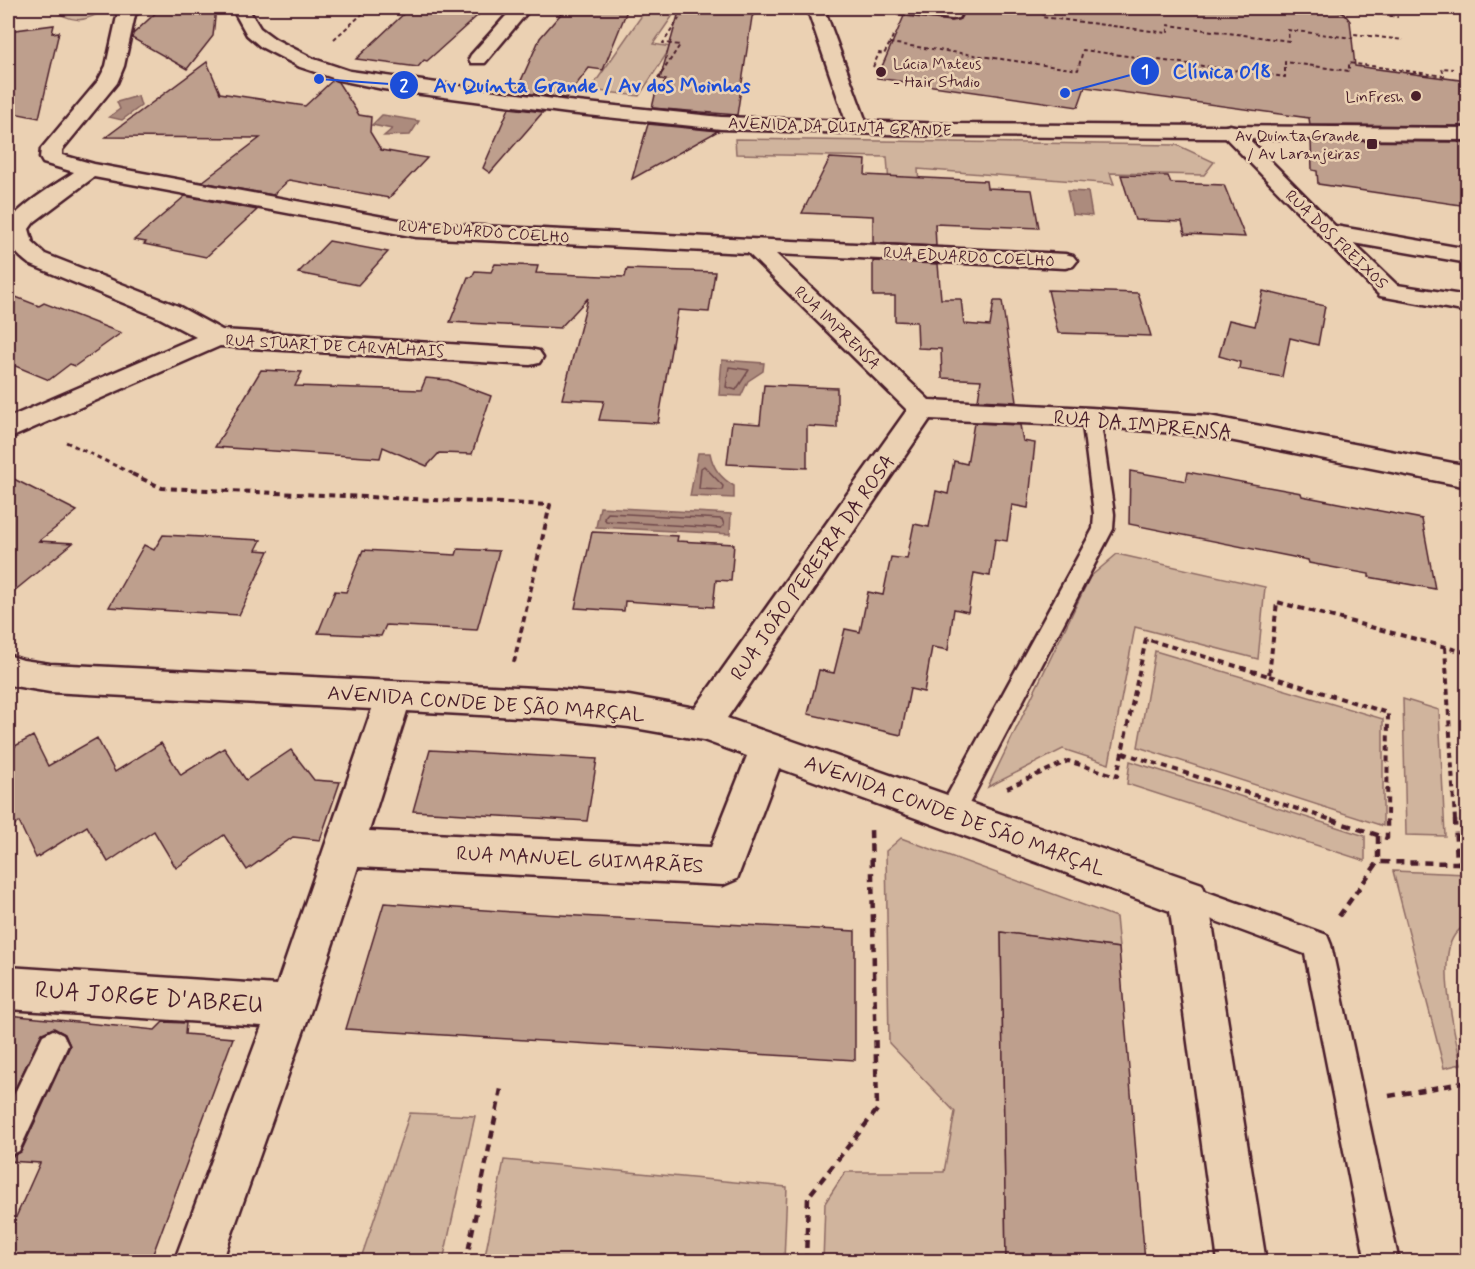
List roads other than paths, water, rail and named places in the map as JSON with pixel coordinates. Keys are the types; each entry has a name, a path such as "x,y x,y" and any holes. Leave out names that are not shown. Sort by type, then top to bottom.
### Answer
{"street":[{"name":"RUA EDUARDO COELHO","path":"135,8 127,12 115,66 107,83 52,149 51,158 90,170 416,230 1065,261"},
{"name":"AVENIDA DA QUINTA GRANDE","path":"240,8 253,31 268,43 307,63 346,76 383,83 721,123 949,130 1467,134"},
{"path":"478,59 522,8"},
{"path":"815,8 858,127"},
{"path":"901,8 952,14"},
{"name":"RUA DOS FREIXOS","path":"1230,131 1389,291 1467,304"},
{"name":"RUA STUART DE CARVALHAIS","path":"90,170 26,217 17,229 19,242 37,259 169,312 217,338 530,357"},
{"path":"1328,232 1467,256"},
{"name":"RUA IMPRENSA","path":"753,246 922,409"},
{"path":"16,425 217,338"},
{"name":"RUA DA IMPRENSA","path":"922,409 1091,417 1209,426 1467,477"},
{"name":"RUA JOÃO PEREIRA DA ROSA","path":"703,725 922,409"},
{"name":"AVENIDA CONDE DE SÃO MARÇAL","path":"8,669 17,674 50,678 505,701 629,710 703,725 1188,898"},
{"path":"198,1262 291,1007 346,848 394,696"},
{"name":"RUA MANUEL GUIMARÃES","path":"346,848 723,866 768,748"},
{"path":"1188,898 1242,1262"},
{"name":"RUA JORGE D'ABREU","path":"8,988 291,1007"}],"lane":[{"path":"951,813 1103,530 1104,514 1091,417"},
{"path":"1188,898 1317,945 1383,1262"},
{"path":"8,1140 53,1045"}],"water":[{"path":"138,96 141,106 122,120 109,117 120,109 117,102"},
{"path":"382,115 419,121 410,135 384,136 392,129 372,125"},
{"path":"1067,191 1088,192 1092,216 1072,214"},
{"path":"722,360 764,363 763,371 748,381 741,396 719,395"},
{"path":"698,453 710,453 718,472 734,486 734,498 690,496"},
{"path":"600,507 731,514 730,534 596,527"}],"place":[{"name":"Lúcia Mateus - Hair Studio","path":"881,72"},
{"name":"Av Quinta Grande / Av dos Moinhos","path":"319,79"},
{"name":"Clínica 018","path":"1065,93"},
{"name":"LinFresh","path":"1416,96"},
{"name":"Av Quinta Grande / Av Laranjeiras","path":"1372,144"}]}
